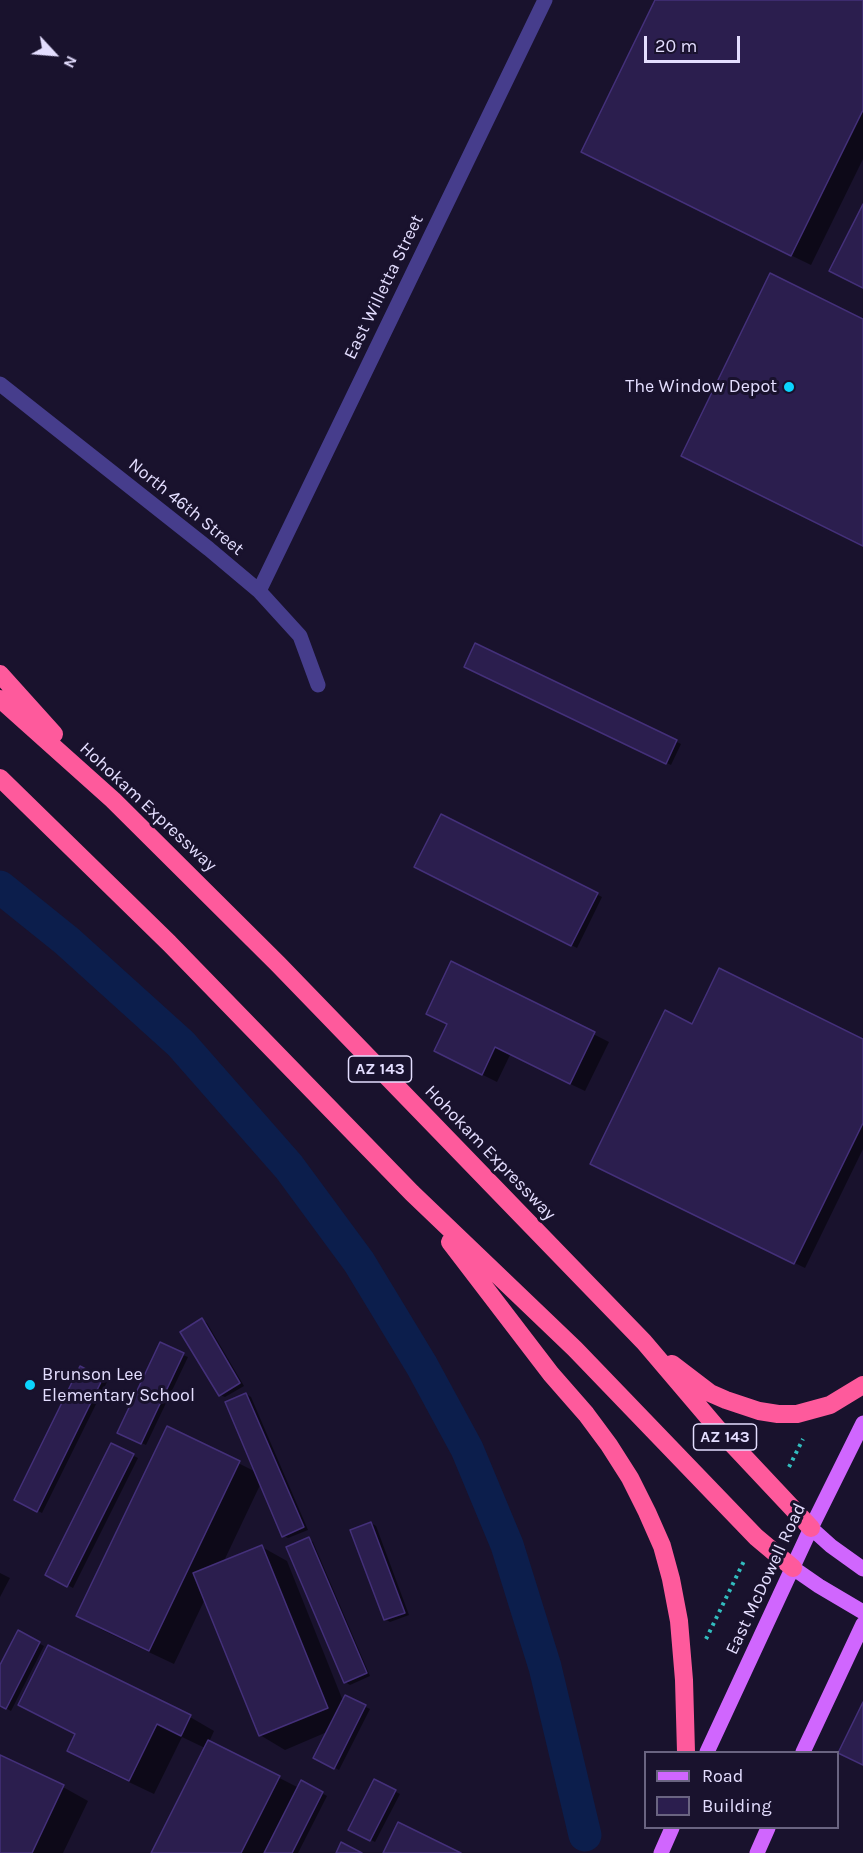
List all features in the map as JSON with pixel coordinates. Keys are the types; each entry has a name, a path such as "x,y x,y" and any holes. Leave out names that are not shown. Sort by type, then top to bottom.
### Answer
{"highway":[{"path":"0,674 113,800"},
{"name":"Hohokam Expressway","path":"0,699 113,800 286,972 644,1342 718,1429 811,1528"},
{"name":"AZ 143","path":"0,778 169,943 412,1192 575,1350 756,1537 793,1568"},
{"path":"412,1192 551,1374 609,1445 630,1478 647,1512 662,1546 679,1621 684,1680 686,1751"},
{"path":"644,1342 710,1392 759,1411 797,1414 814,1410 830,1405 863,1385"}],"main road":[{"name":"East McDowell Road","path":"707,1751 811,1528 863,1423"},
{"name":"Hohokam Expressway","path":"811,1528 863,1569"},
{"name":"AZ 143","path":"793,1568 863,1612"},
{"path":"803,1751 863,1624"},
{"path":"661,1853 671,1829"},
{"path":"757,1853 767,1829"}],"street":[{"name":"East Willetta Street","path":"259,591 545,0"},
{"name":"North 46th Street","path":"0,384 259,591 300,636 318,685"}],"path":[{"path":"786,1473 806,1431"},
{"path":"705,1642 744,1561"}],"building":[{"path":"655,0 863,0 863,110 791,256 581,152"},
{"path":"863,204 863,288 829,271"},
{"name":"The Window Depot","path":"770,273 863,319 863,546 681,456"},
{"path":"475,643 677,740 666,764 464,667"},
{"path":"441,814 598,893 571,946 414,867"},
{"path":"451,961 595,1032 570,1084 495,1047 482,1075 434,1051 447,1024 426,1014"},
{"path":"719,968 863,1039 863,1123 794,1264 590,1164 665,1010 692,1024"},
{"path":"202,1318 240,1383 219,1396 180,1332"},
{"path":"160,1342 184,1353 141,1444 117,1433"},
{"path":"80,1366 103,1378 37,1512 14,1500"},
{"path":"246,1393 304,1527 282,1537 225,1402"},
{"path":"167,1426 240,1461 149,1651 76,1616"},
{"path":"111,1443 134,1454 67,1587 45,1575"},
{"path":"371,1522 405,1613 384,1620 350,1530"},
{"path":"309,1537 367,1673 344,1683 286,1547"},
{"path":"262,1545 328,1708 259,1736 193,1573"},
{"path":"18,1630 40,1642 6,1709 0,1706 0,1665"},
{"path":"48,1645 191,1715 181,1736 157,1724 129,1781 67,1751 75,1734 18,1705"},
{"path":"345,1695 366,1705 334,1769 313,1758"},
{"path":"863,1702 863,1765 839,1753"},
{"path":"208,1740 280,1776 241,1853 151,1853"},
{"path":"0,1755 64,1785 32,1853 0,1853"},
{"path":"374,1779 396,1790 370,1841 348,1830"},
{"path":"301,1780 323,1792 292,1853 264,1853"},
{"path":"398,1822 461,1853 383,1853"},
{"path":"341,1842 362,1853 336,1853"}],"waterway":[{"path":"0,887 67,941 181,1044 289,1167 359,1262 422,1366 467,1449 507,1545 545,1667 585,1835"}],"place":[{"name":"The Window Depot","path":"789,387"},
{"name":"Brunson Lee Elementary School","path":"30,1385"}]}
